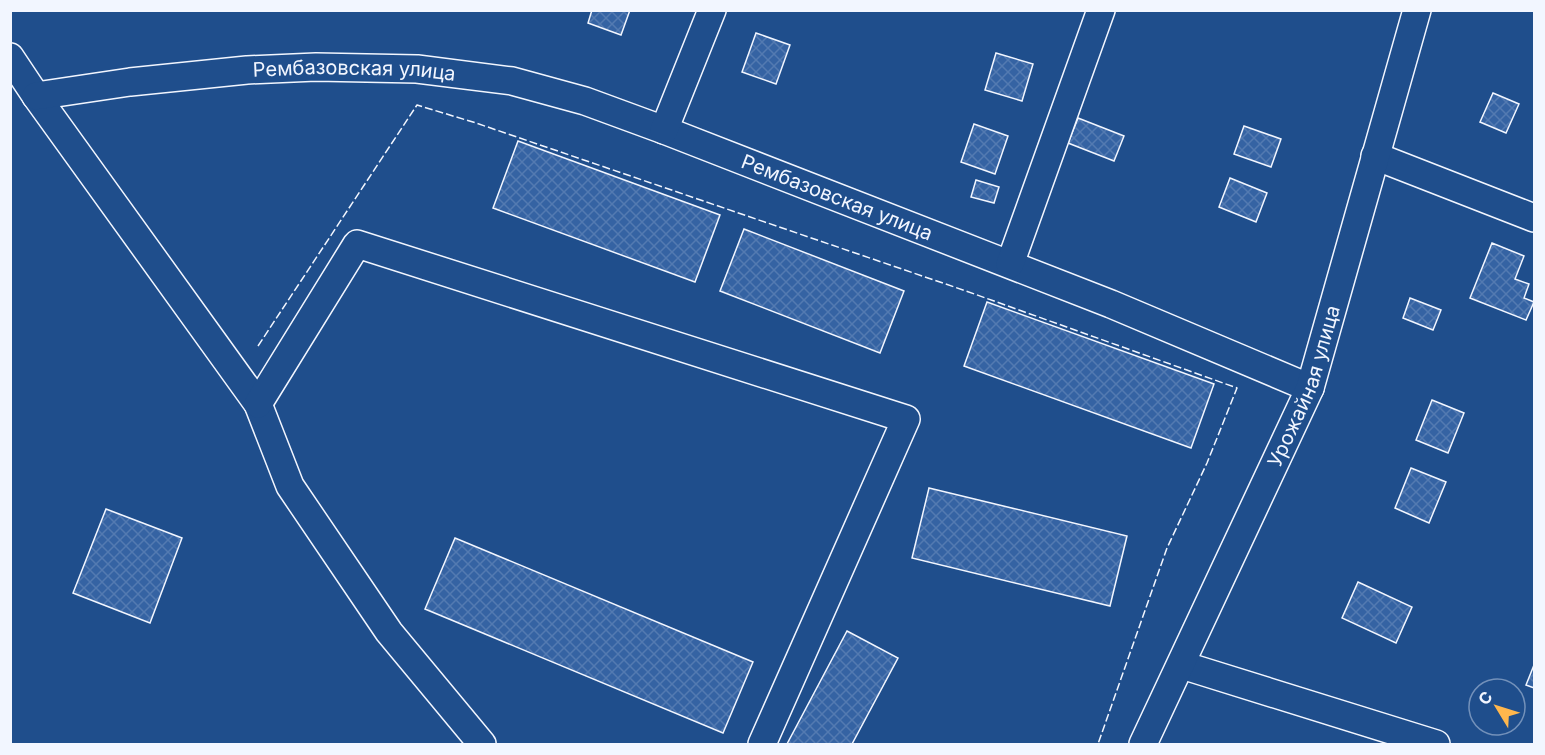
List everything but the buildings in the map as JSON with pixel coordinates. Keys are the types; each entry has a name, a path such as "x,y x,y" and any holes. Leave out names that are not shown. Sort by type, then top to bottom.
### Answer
{"street":[{"path":"664,130 712,10"},
{"path":"1010,264 1101,10"},
{"name":"Урожайная улица","path":"1143,744 1310,388 1417,10"},
{"path":"10,57 258,404 290,486 389,632 482,744"},
{"name":"Рембазовская улица","path":"36,96 130,82 247,70 316,67 417,69 512,81 585,101 664,130 1111,303 1310,388"},
{"path":"1375,156 1534,218"},
{"path":"258,404 357,244 906,418 762,744"},
{"path":"1182,665 1436,744"}],"fence":[{"path":"258,346 417,105 476,123 966,291 1237,388 1207,463 1167,548 1098,744"}]}
